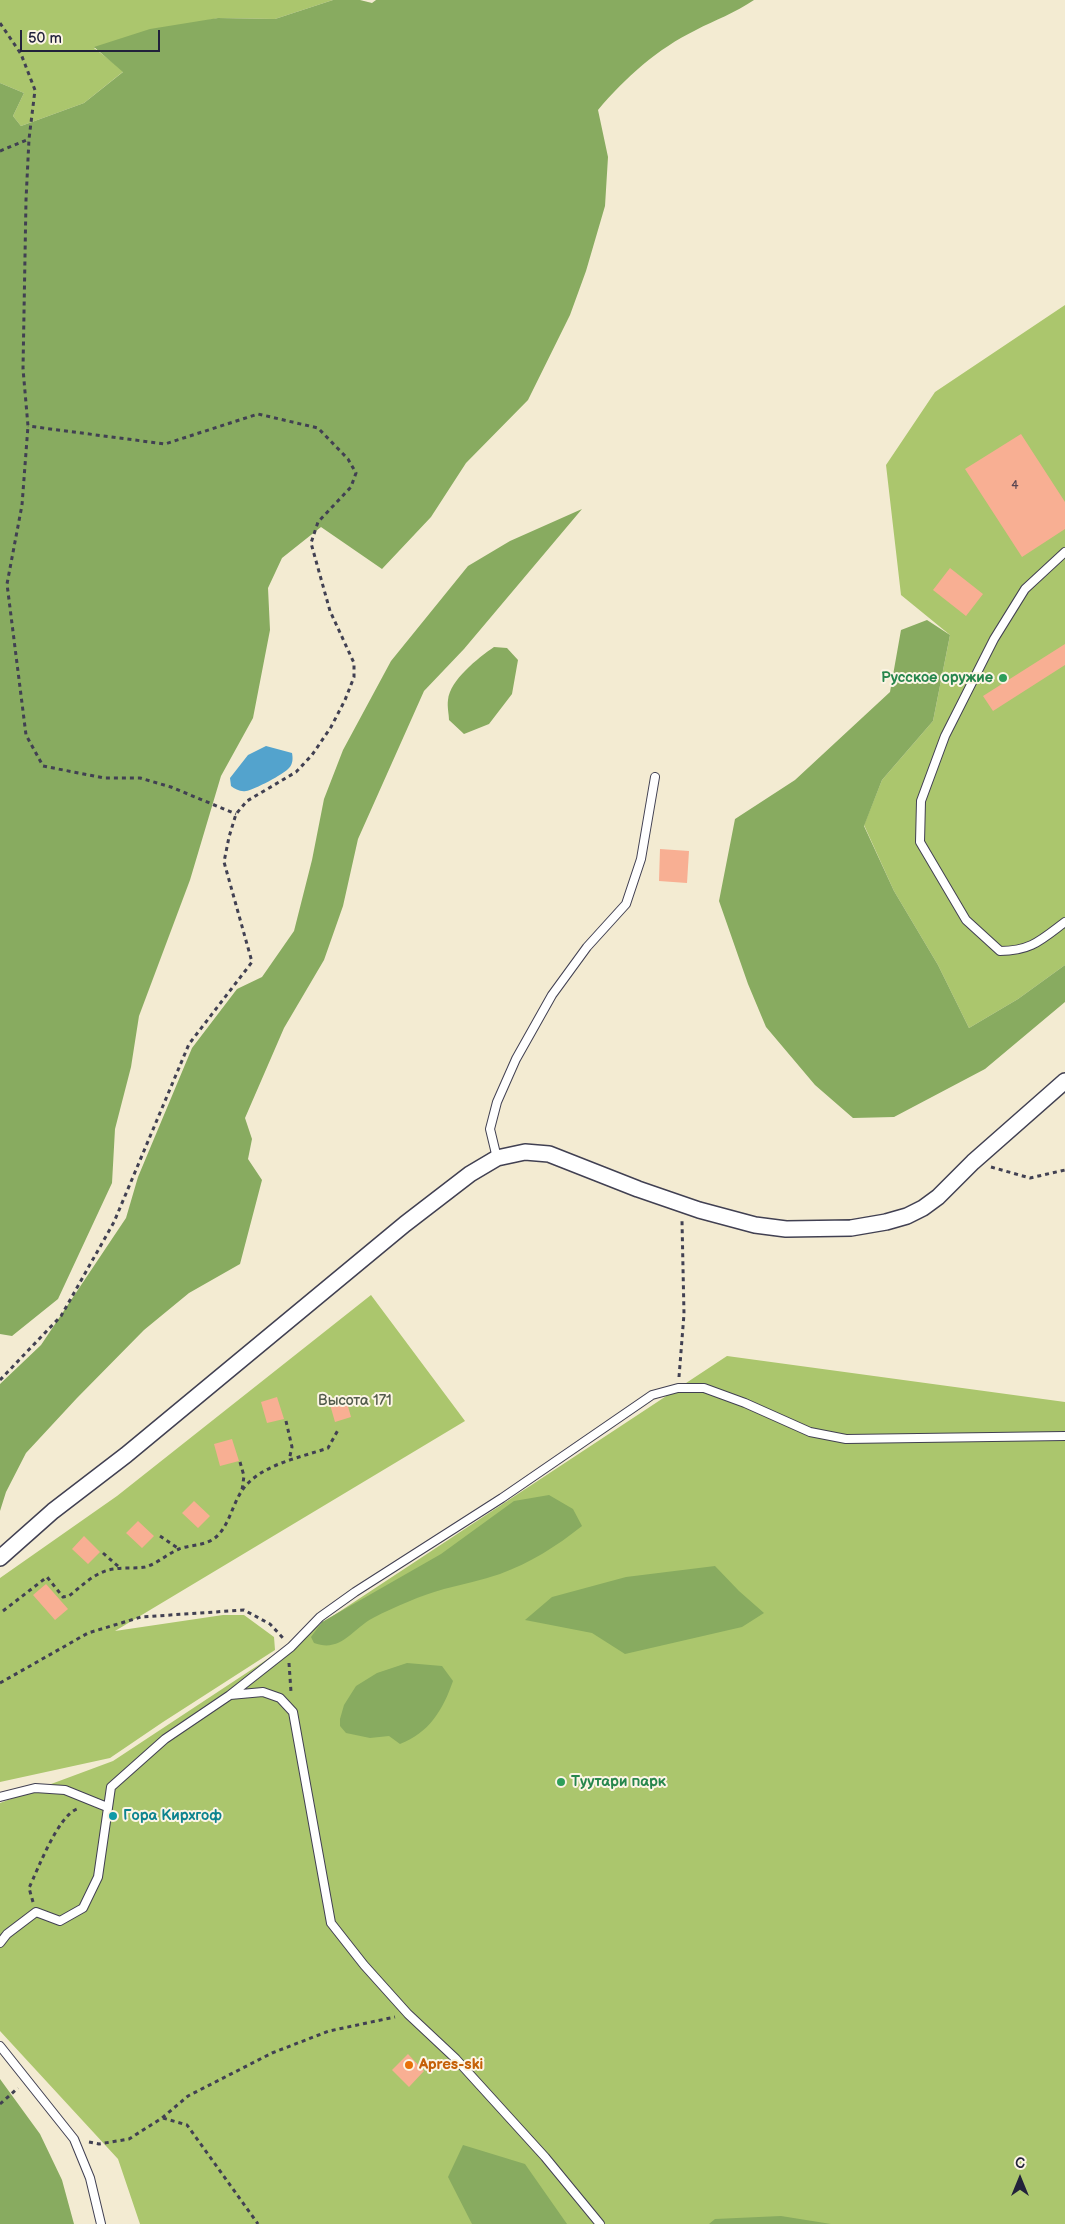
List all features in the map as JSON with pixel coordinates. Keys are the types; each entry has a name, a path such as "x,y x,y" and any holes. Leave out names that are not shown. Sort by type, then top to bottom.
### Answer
{"street":[{"path":"0,1558 53,1511 126,1455 405,1224 470,1174 497,1158 525,1152 550,1154 638,1190 729,1219 755,1225 786,1229 851,1228 886,1222 915,1212 938,1197 974,1162 1065,1081"}],"lane":[{"path":"1065,552 1025,589 994,640 945,736 921,801 920,842 966,920 1000,951 1018,951 1034,945 1065,922"},
{"path":"497,1158 490,1128 497,1102 516,1059 552,994 587,947 626,904 641,859 655,777"},
{"path":"0,1943 8,1934 36,1912 60,1921 83,1908 98,1877 111,1787 165,1739 230,1695 291,1647 320,1617 355,1592 502,1498 652,1395 678,1388 704,1388 745,1403 810,1432 846,1439 1065,1436"},
{"path":"230,1695 262,1692 280,1698 294,1712 331,1923 364,1965 408,2014 456,2058 545,2157 600,2224"},
{"path":"0,1797 34,1788 65,1790 107,1807"},
{"path":"0,2046 74,2139 90,2178 101,2224"}],"path":[{"path":"0,22 22,54 34,90 28,139 23,369 28,426 22,505 8,584 26,735 42,766 104,778 140,778 171,786 236,814"},
{"path":"0,151 28,139"},
{"path":"0,1380 61,1316 114,1222 189,1044 252,962 224,862 236,814 248,801 296,772 312,754 331,728 354,677 354,663 330,611 311,543 318,522 352,487 356,474 348,458 318,428 258,414 165,444 28,426"},
{"path":"974,1162 1030,1178 1065,1170"},
{"path":"678,1388 684,1314 680,1203"},
{"path":"286,1421 292,1447 289,1461"},
{"path":"3,1611 47,1577 63,1597 69,1596 102,1572 120,1568 146,1566 180,1549 210,1541 220,1534 242,1491 262,1472 328,1448 338,1430"},
{"path":"240,1462 244,1476 242,1491"},
{"path":"160,1536 180,1549"},
{"path":"103,1553 120,1568"},
{"path":"0,1682 88,1633 141,1617 244,1610 270,1624 291,1647 289,1666 294,1712"},
{"path":"36,1912 29,1888 54,1834 72,1811 98,1802"},
{"path":"74,2139 99,2144 129,2139 162,2118 188,2096 272,2053 329,2032 408,2014"},
{"path":"0,2104 27,2080"},
{"path":"162,2118 187,2125 258,2224"}],"green space":[{"path":"0,0 333,0 275,19 218,18 94,48 124,71 84,103 21,126 13,116 24,93 0,83"},
{"path":"333,0 360,0 372,3 376,0 754,0 732,13 703,26 655,55 631,75 598,110 608,157 605,206 586,271 570,315 528,400 466,463 431,517 382,569 321,527 282,558 268,588 270,630 253,718 221,776 190,880 139,1016 131,1067 115,1129 112,1183 58,1299 12,1336 0,1334 0,83 24,93 13,116 21,126 84,103 123,72 94,47 150,29 218,18 275,19"},
{"name":"Русское оружие","path":"1065,305 1065,965 1018,999 969,1028 938,965 894,891 864,825 882,780 933,721 950,635 901,595 886,465 935,392"},
{"path":"582,509 464,649 424,691 358,839 343,906 324,960 284,1028 245,1118 252,1139 248,1159 262,1180 240,1264 189,1293 144,1330 77,1398 26,1453 6,1492 0,1511 0,1384 41,1345 126,1218 138,1177 192,1048 237,989 262,977 294,931 312,860 324,799 343,750 391,661 468,566 510,541"},
{"path":"927,620 950,635 933,721 882,780 864,826 894,891 938,965 969,1028 1018,999 1065,965 1065,1002 985,1069 894,1117 853,1118 815,1085 766,1027 748,984 719,901 735,819 795,780 890,692 901,630"},
{"path":"494,647 507,648 518,660 512,694 489,724 464,734 449,720 448,703 450,692 459,677 480,657"},
{"name":"Высота 171","path":"371,1295 465,1421 115,1631 223,1615 244,1615 274,1637 275,1650 110,1758 0,1782 0,1578 117,1496"},
{"name":"Туутари парк","path":"727,1356 1065,1402 1065,2224 140,2224 118,2159 0,2031 0,1803 113,1761"},
{"path":"549,1495 573,1509 582,1526 553,1547 522,1565 500,1574 435,1592 399,1605 373,1618 346,1638 332,1645 314,1643 311,1637 322,1622 441,1554 514,1501"},
{"path":"715,1566 764,1613 742,1627 625,1654 592,1633 525,1620 552,1597 626,1577"},
{"path":"407,1663 442,1666 453,1681 445,1702 434,1719 419,1734 400,1744 389,1736 370,1738 346,1733 340,1726 340,1719 344,1705 356,1686 377,1673"},
{"path":"0,2079 40,2134 62,2180 74,2224 0,2224"},
{"path":"463,2145 525,2164 567,2224 472,2224 448,2177"},
{"path":"781,2216 831,2224 709,2224 715,2219"}],"water":[{"path":"266,746 292,753 292,761 289,768 275,778 250,790 240,791 231,786 230,778 248,755"}],"building":[{"path":"1021,434 1065,502 1065,529 1022,557 965,469"},
{"path":"950,568 983,594 966,616 933,590"},
{"path":"1065,644 1065,665 993,711 983,696"},
{"path":"660,849 689,851 687,883 659,881"},
{"path":"345,1396 351,1417 335,1422 329,1401"},
{"path":"277,1397 284,1419 267,1423 261,1402"},
{"path":"232,1439 239,1461 220,1466 214,1444"},
{"path":"194,1501 210,1516 198,1528 182,1513"},
{"path":"138,1521 154,1536 142,1548 126,1533"},
{"path":"84,1536 100,1552 88,1564 72,1549"},
{"path":"46,1584 68,1609 55,1620 33,1595"},
{"path":"408,2054 424,2071 409,2087 392,2070"}],"place":[{"name":"Русское оружие","path":"1003,678"},
{"name":"Туутари парк","path":"561,1782"},
{"name":"Гора Кирхгоф","path":"113,1816"},
{"name":"Apres-ski","path":"409,2065"}]}
